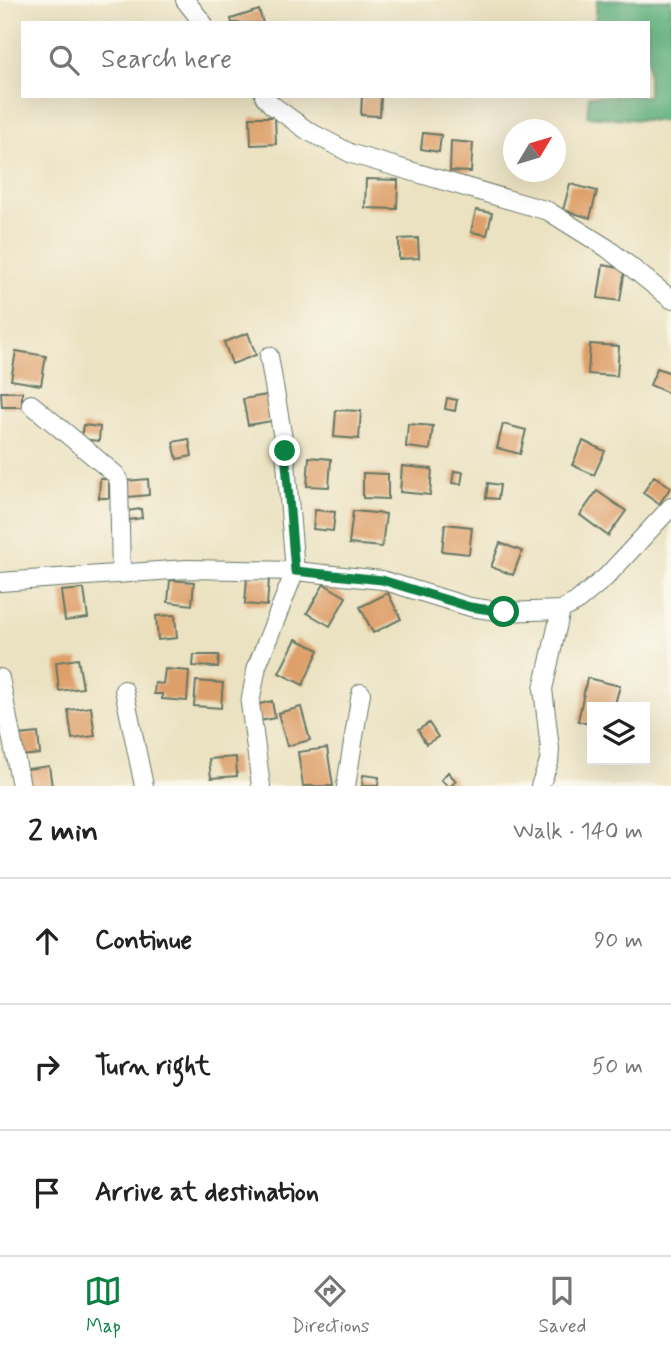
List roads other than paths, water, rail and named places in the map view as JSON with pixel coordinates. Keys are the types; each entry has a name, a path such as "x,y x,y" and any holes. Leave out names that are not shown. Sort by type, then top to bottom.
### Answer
{"street":[{"path":"185,0 201,21"},
{"path":"266,98 308,131 352,155 548,211 607,248 671,299"},
{"path":"261,786 250,703 257,666 295,571 285,451 268,356"},
{"path":"31,404 116,475 119,482 121,573"},
{"path":"0,582 187,569 295,571 382,580 470,607 504,612 561,610 576,602 606,576 671,507"},
{"path":"540,786 549,762 550,749 543,689 561,610"},
{"path":"0,678 21,786"},
{"path":"124,690 144,786"},
{"path":"346,786 361,693"}]}
